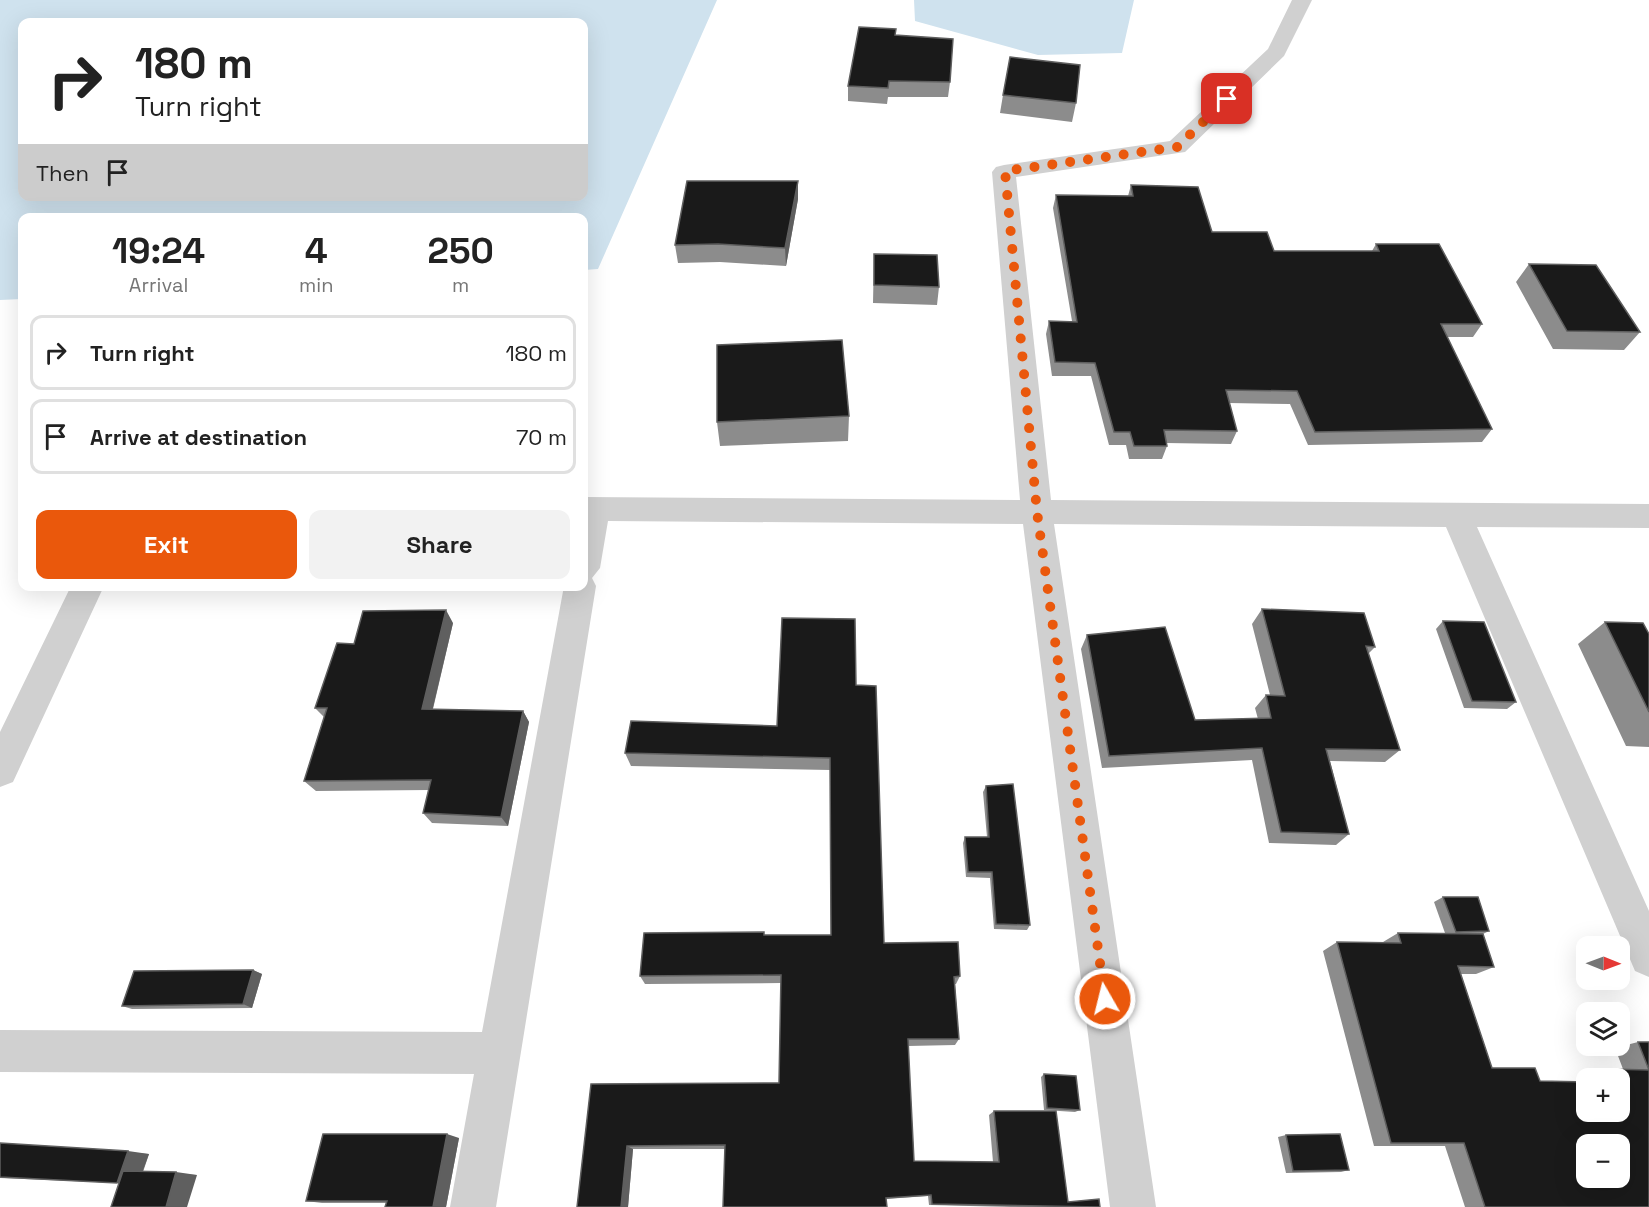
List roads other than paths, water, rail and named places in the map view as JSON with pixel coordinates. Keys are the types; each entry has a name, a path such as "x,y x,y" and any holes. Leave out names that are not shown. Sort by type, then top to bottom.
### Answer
{"street":[{"path":"1134,1207 1037,512 1005,171 1177,147 1277,52 1302,0"},
{"path":"589,509 1649,516"},
{"path":"1456,515 1649,957"},
{"path":"0,770 86,591"},
{"path":"473,1207 579,591"},
{"path":"0,1051 500,1053"}],"water":[{"path":"0,0 717,0 598,269 588,270 588,213 18,213 18,299 0,300"},
{"path":"914,0 1134,0 1122,53 1038,55 915,21"}]}
